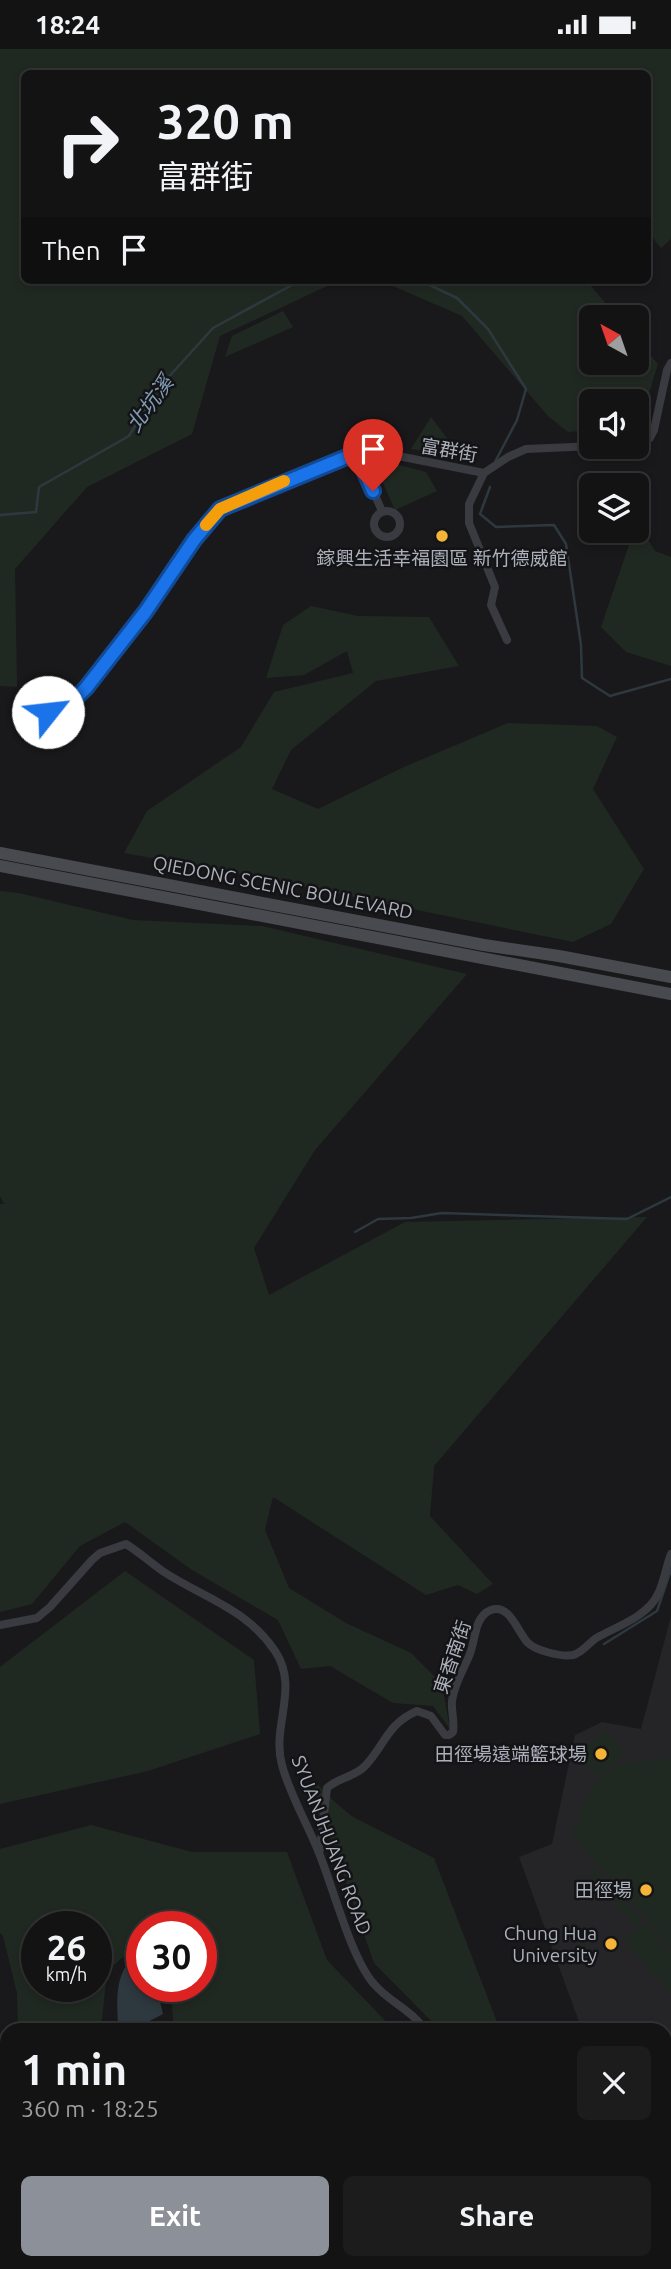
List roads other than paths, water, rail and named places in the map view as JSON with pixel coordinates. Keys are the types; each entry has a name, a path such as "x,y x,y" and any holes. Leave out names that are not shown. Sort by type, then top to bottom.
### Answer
{"street":[{"path":"649,439 654,430 667,370 671,363"},
{"name":"富群街","path":"349,456 352,442 366,445 374,453 484,473 526,449 579,447"},
{"path":"374,453 365,460 364,470 382,511"},
{"path":"48,712 71,703 86,688 146,611 194,540 220,509 349,456 365,460"},
{"path":"484,473 469,504 469,523 495,587 491,605 507,640"},
{"name":"QIEDONG SCENIC BOULEVARD","path":"0,853 484,945 559,955 671,977"},
{"name":"QIEDONG SCENIC BOULEVARD","path":"0,866 671,994"},
{"name":"SYUANJHUANG ROAD","path":"0,1625 37,1618 100,1553 126,1544 164,1572 240,1613 276,1652 285,1672 281,1764 319,1853 361,1964 374,1985 421,2023"},
{"name":"東香南街","path":"319,1853 327,1788 364,1767 392,1726 404,1716 417,1711 431,1716 445,1735 453,1732 452,1702 455,1685 470,1655 474,1634 485,1614 494,1609 501,1610 510,1616 525,1640 540,1650 570,1656 578,1654 595,1638 631,1619 652,1604 659,1593 671,1554"}],"waterway":[{"name":"北坑溪","path":"0,515 36,512 39,487 129,436 156,391 213,328 295,284"},
{"name":"北坑溪","path":"427,284 457,298 488,329 526,389 517,420 495,462"},
{"name":"北坑溪","path":"490,487 480,514 496,527 554,525 566,544 581,645 582,678 610,696 671,679"},
{"path":"355,1232 378,1219 442,1213 627,1219 671,1197"},
{"path":"604,1644 657,1611 671,1570"}],"place":[{"name":"鎵興生活幸福園區 新竹德威館","path":"442,536"},
{"name":"田徑場遠端籃球場","path":"601,1754"},
{"name":"田徑場","path":"646,1890"},
{"name":"Chung Hua University","path":"611,1944"}]}
